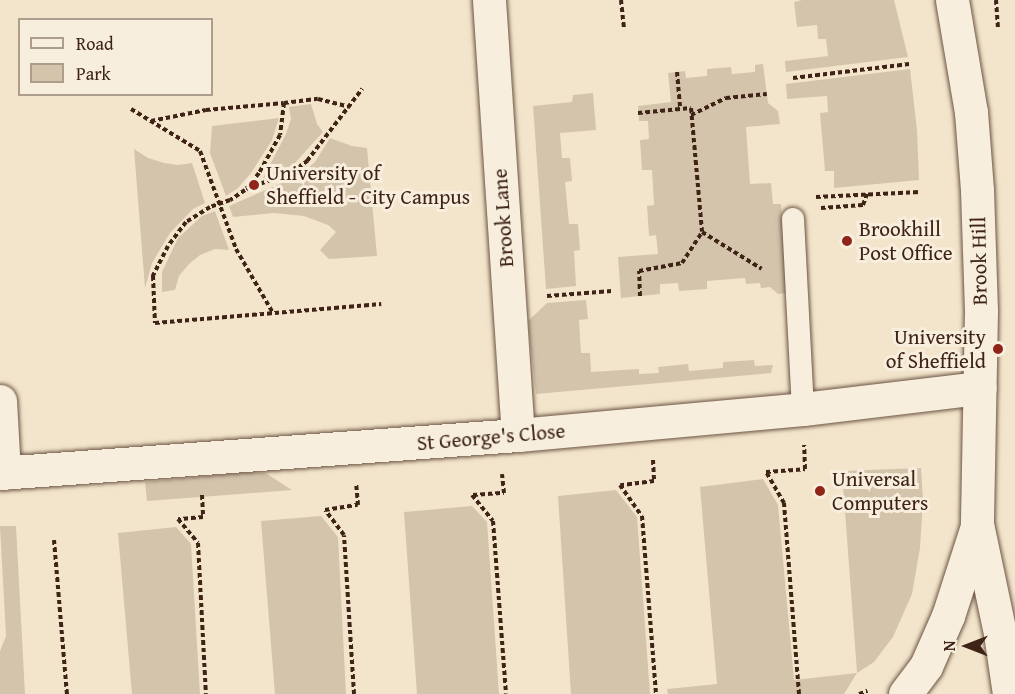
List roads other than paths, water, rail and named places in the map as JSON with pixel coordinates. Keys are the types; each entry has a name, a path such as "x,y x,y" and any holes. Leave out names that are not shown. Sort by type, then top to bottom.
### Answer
{"street":[{"name":"Brook Lane","path":"489,0 518,435"},
{"name":"Brook Hill","path":"952,0 971,112 977,190 980,388 977,524 1000,633 1009,694"},
{"name":"St George's Close","path":"2,473 518,435 803,409 980,388"},
{"path":"0,401 2,473"},
{"name":"Brook Hill","path":"905,694 926,666 948,616 977,524"}],"lane":[{"path":"793,219 803,409"}],"place":[{"name":"University of Sheffield - City Campus","path":"254,185"},
{"name":"Brookhill Post Office","path":"847,241"},
{"name":"University of Sheffield","path":"998,349"},
{"name":"Universal Computers","path":"820,491"}]}
